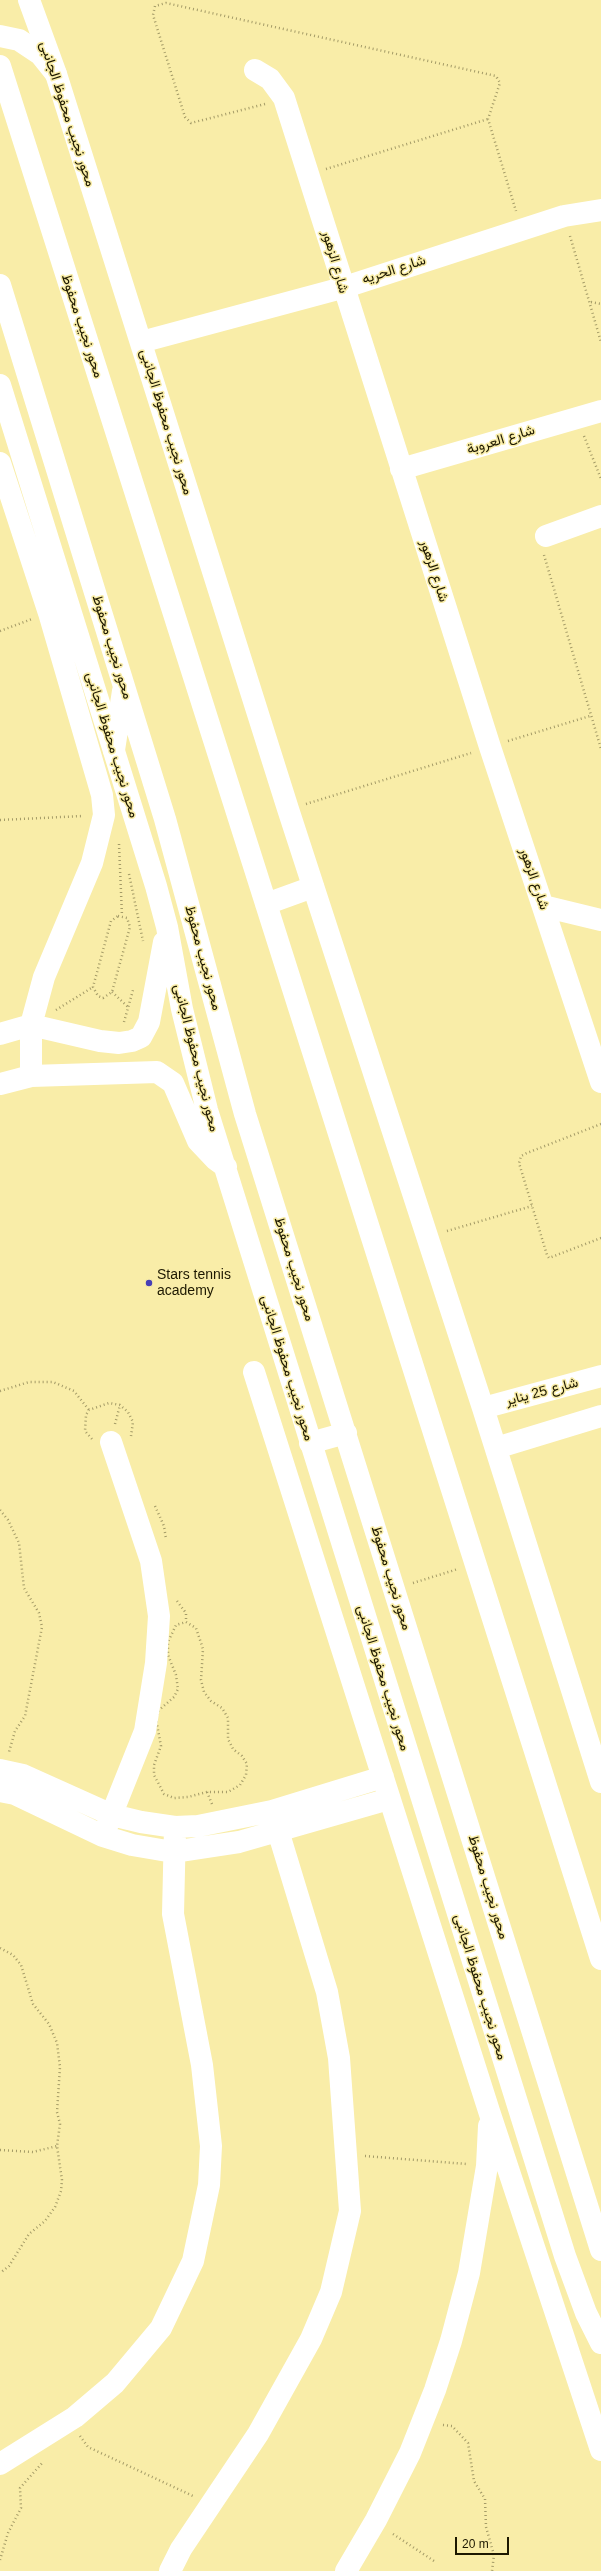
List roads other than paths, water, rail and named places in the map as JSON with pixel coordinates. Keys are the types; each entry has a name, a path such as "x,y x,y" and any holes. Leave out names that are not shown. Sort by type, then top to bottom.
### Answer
{"street":[{"name":"محور نجيب محفوظ الجانبى","path":"29,0 56,74 288,809 496,1448 601,1782"},
{"path":"0,36 19,40 40,54 56,74"},
{"name":"محور نجيب محفوظ","path":"0,66 601,1959"},
{"name":"شارع الزهور","path":"255,70 270,79 284,98 310,174 342,288 490,747 601,1082"},
{"name":"شارع الحريه","path":"141,342 342,288 564,216 601,210"},
{"name":"محور نجيب محفوظ","path":"0,285 165,819 245,1114 601,2250"},
{"name":"محور نجيب محفوظ الجانبى","path":"0,385 156,886 167,928 193,1060 310,1443 565,2256 586,2313 601,2343"},
{"name":"شارع العروبة","path":"401,469 601,411"},
{"path":"0,463 49,613 102,795 104,815 92,863 44,977 31,1025 31,1076"},
{"path":"546,536 601,516"},
{"path":"114,750 124,686"},
{"path":"266,904 313,886"},
{"path":"543,906 601,920"},
{"path":"0,1034 31,1025 119,1043 132,1042 141,1037 149,1022 167,928"},
{"path":"0,1084 31,1076 149,1071 164,1075 173,1083 198,1141 215,1159 226,1167"},
{"path":"254,1372 489,2111 601,2450"},
{"name":"شارع 25 يناير","path":"483,1408 601,1376"},
{"path":"496,1448 601,1416"},
{"path":"310,1443 346,1433"},
{"path":"103,1836 145,1731 156,1663 159,1616 151,1561 112,1442"},
{"path":"2,1770 23,1776 112,1815 141,1822 175,1827 198,1826 272,1811 383,1777"},
{"path":"0,1791 15,1794 103,1836 132,1845 173,1852 225,1844 278,1832 389,1799"},
{"path":"170,2571 181,2549 258,2434 311,2340 330,2292 350,2211 339,2058 327,1992 272,1811"},
{"path":"0,2464 75,2417 116,2383 161,2328 194,2261 209,2185 211,2146 202,2065 177,1942 173,1914 173,1852 175,1827"},
{"path":"346,2571 376,2520 410,2453 435,2390 451,2341 469,2273 487,2166 489,2111"}],"place":[{"name":"Stars tennis academy","path":"149,1283"}]}
